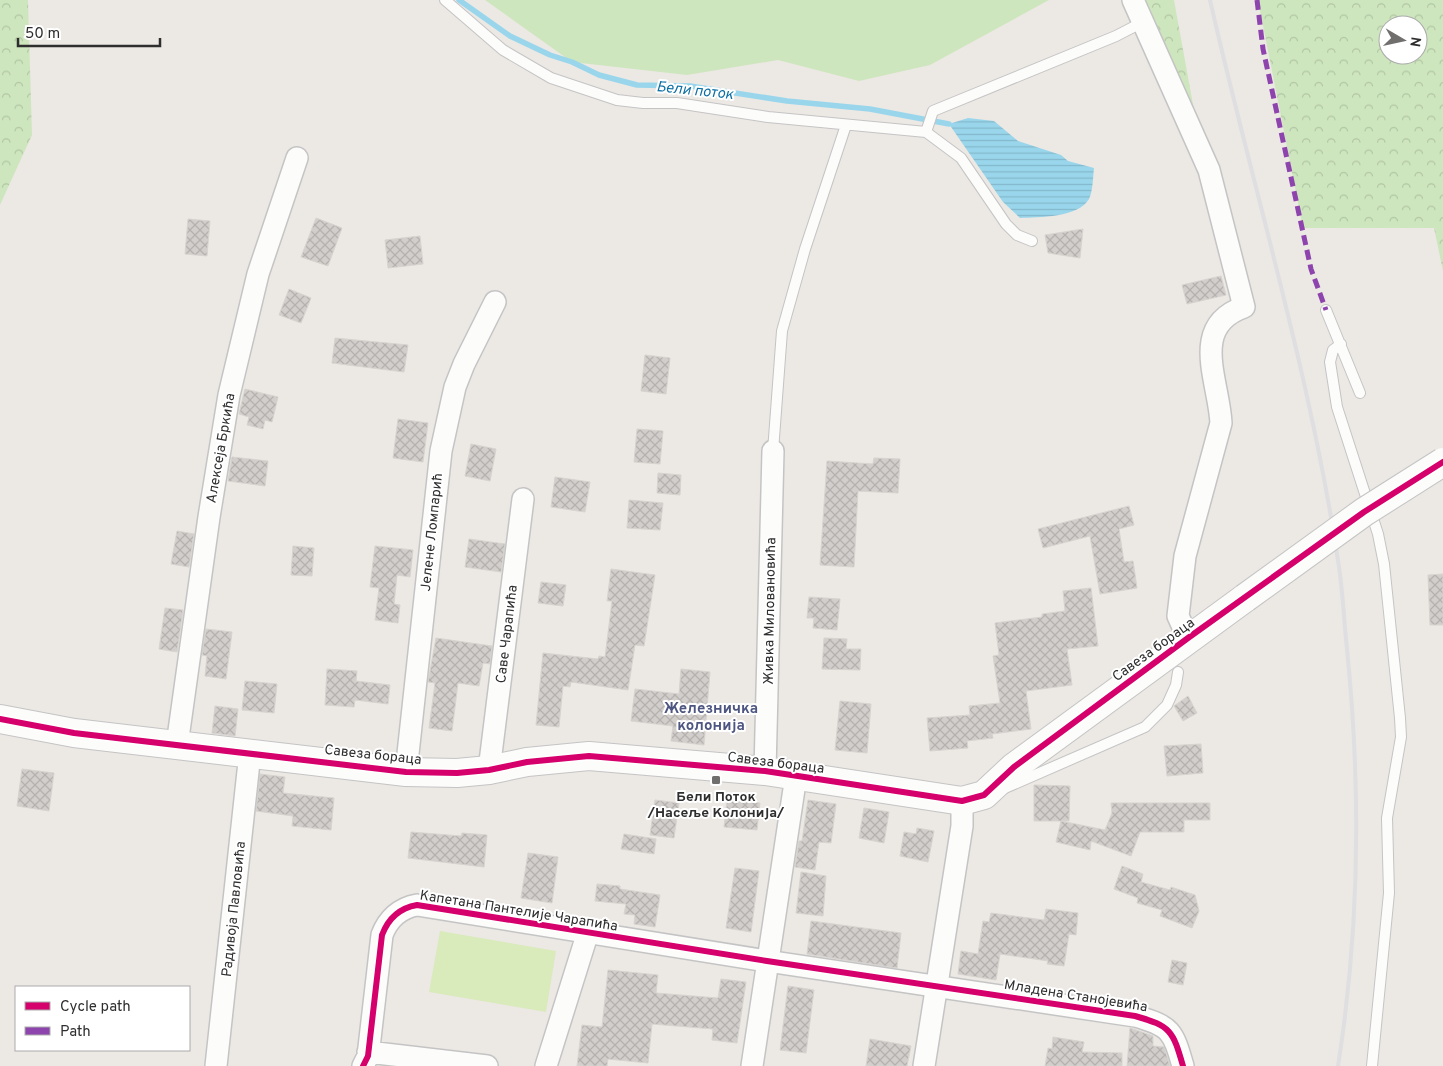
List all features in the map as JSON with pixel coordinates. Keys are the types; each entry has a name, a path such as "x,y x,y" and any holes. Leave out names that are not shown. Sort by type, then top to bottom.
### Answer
{"street":[{"path":"1133,0 1209,170 1244,307 1226,315 1216,327 1213,336 1212,365 1220,400 1221,422 1185,556 1178,616 1188,638"},
{"name":"Алексеја Бркића","path":"177,745 210,508 229,395 258,274 297,158"},
{"name":"Јелене Ломпарић","path":"406,772 441,451 454,395 464,364 495,302"},
{"name":"Живка Миловановића","path":"765,771 772,451"},
{"name":"Савеза бораца","path":"0,719 74,733 406,772 457,773 489,770 526,762 590,756 765,771 962,801 977,798 990,790 1014,767 1188,638 1364,512 1443,462"},
{"name":"Саве Чарапића","path":"489,770 524,499"},
{"name":"Радивоја Павловића","path":"216,1066 250,753"},
{"path":"752,1066 796,776"},
{"path":"924,1066 962,826 962,801"},
{"name":"Капетана Пантелије Чарапића","path":"366,1059 382,935 390,920 403,910 416,905 937,986"},
{"path":"546,1066 588,932"},
{"name":"Младена Станојевића","path":"937,986 1135,1016 1154,1021 1172,1032 1183,1066"},
{"path":"366,1059 487,1066"}],"lane":[{"path":"445,0 503,50 551,78 570,86 617,100 643,103 677,103 768,117 846,125 926,130 961,158 1006,224 1017,235 1032,241"},
{"path":"926,130 932,111 1116,36 1143,22"},
{"path":"772,451 782,331 805,249 846,125"},
{"path":"1326,310 1360,393"},
{"path":"1341,344 1333,350 1330,362 1337,407 1378,534 1384,564 1400,718 1400,743 1387,818 1389,892 1372,1066"},
{"name":"Савеза бораца","path":"990,790 1009,786 1145,727 1167,705 1176,685 1178,672"}],"green space":[{"path":"0,0 28,0 32,135 0,205"},
{"path":"485,0 1049,0 930,65 859,81 778,60 687,75 572,62"},
{"path":"1130,0 1174,0 1202,154"},
{"path":"1258,0 1443,0 1443,271 1434,228 1303,228"},
{"path":"440,931 556,951 546,1012 429,992"}],"water":[{"path":"968,118 994,121 1018,141 1061,155 1068,161 1094,168 1089,199 1084,205 1067,213 1047,217 1020,218 1003,202 949,124"}],"building":[{"path":"316,218 342,228 328,266 301,257"},
{"path":"188,219 210,221 207,256 185,254"},
{"path":"1083,229 1080,258 1048,253 1045,235"},
{"path":"420,236 423,264 388,268 385,240"},
{"path":"1221,276 1226,295 1187,304 1182,285"},
{"path":"289,289 311,298 301,323 279,315"},
{"path":"335,338 408,345 404,372 332,363"},
{"path":"645,355 670,358 666,394 641,391"},
{"path":"245,389 278,397 272,422 265,420 263,429 247,425 249,417 239,414"},
{"path":"398,419 428,423 423,462 393,458"},
{"path":"637,429 663,431 660,464 634,462"},
{"path":"471,444 496,449 490,481 465,476"},
{"path":"232,457 268,461 265,486 228,481"},
{"path":"874,458 900,459 898,493 858,491 854,567 820,565 827,461 873,464"},
{"path":"658,473 681,475 680,495 657,493"},
{"path":"555,477 590,482 585,512 551,507"},
{"path":"629,500 663,503 660,530 627,528"},
{"path":"1129,506 1134,525 1119,529 1124,562 1133,561 1137,588 1100,594 1090,536 1043,548 1038,529"},
{"path":"177,531 194,534 189,567 171,564"},
{"path":"469,539 505,544 501,572 465,567"},
{"path":"293,546 314,548 312,576 291,575"},
{"path":"375,546 413,550 410,577 397,575 394,604 400,605 398,623 375,620 379,588 370,587"},
{"path":"611,569 655,575 644,646 635,645 628,690 571,682 570,687 563,686 559,727 536,725 543,653 598,659 599,656 605,657 612,601 607,601"},
{"path":"1443,574 1443,625 1430,625 1428,575"},
{"path":"541,582 566,585 563,606 538,603"},
{"path":"1091,588 1098,646 1067,649 1072,685 1026,691 1031,729 992,734 993,738 967,741 968,748 930,751 927,718 970,715 969,706 1000,703 993,656 999,655 995,623 1042,617 1042,614 1065,611 1063,591"},
{"path":"809,597 840,599 837,630 813,628 814,618 807,618"},
{"path":"165,608 183,610 177,652 159,649"},
{"path":"206,629 232,632 226,679 205,676 207,656 202,655"},
{"path":"436,638 492,646 490,664 483,663 479,686 458,683 452,731 429,728 435,683 428,682"},
{"path":"824,638 847,639 846,649 861,649 860,670 822,669"},
{"path":"327,669 357,671 356,681 390,685 388,704 355,700 354,707 325,705"},
{"path":"681,669 710,672 704,745 671,741 673,726 631,721 635,689 679,694"},
{"path":"245,681 277,684 274,713 242,710"},
{"path":"1188,696 1197,713 1183,721 1174,706"},
{"path":"840,701 871,704 867,753 835,750"},
{"path":"215,706 238,709 235,736 212,733"},
{"path":"1201,744 1203,773 1167,776 1164,746"},
{"path":"22,769 54,773 49,811 17,806"},
{"path":"260,774 285,777 283,793 334,798 331,830 292,826 293,816 256,811"},
{"path":"1034,785 1070,786 1069,821 1034,821"},
{"path":"655,800 679,803 674,838 650,835"},
{"path":"727,800 760,803 757,830 724,827"},
{"path":"808,800 836,804 831,843 819,842 815,870 795,867 799,841 802,841"},
{"path":"1111,803 1210,803 1210,820 1184,820 1184,832 1140,832 1131,856 1091,841 1090,850 1056,842 1061,821 1105,830 1112,813"},
{"path":"864,808 889,812 884,843 859,838"},
{"path":"917,828 934,831 928,862 900,856 904,832 916,834"},
{"path":"411,832 461,836 462,833 487,835 484,867 408,858"},
{"path":"624,834 656,839 654,854 621,849"},
{"path":"528,853 558,857 552,903 521,898"},
{"path":"1122,866 1143,874 1141,882 1170,890 1171,887 1195,895 1199,911 1192,928 1160,916 1162,910 1137,903 1138,898 1114,889"},
{"path":"735,868 759,871 751,932 726,928"},
{"path":"801,872 826,876 823,916 796,913"},
{"path":"597,884 620,886 620,889 660,895 655,927 634,924 635,915 624,914 626,904 595,901"},
{"path":"1046,909 1078,913 1076,935 1069,934 1064,966 1047,964 1048,961 1000,954 996,980 958,974 961,951 978,954 983,921 989,922 991,913 1044,920"},
{"path":"811,921 901,933 897,968 807,954"},
{"path":"1172,960 1187,963 1183,985 1168,982"},
{"path":"608,970 658,975 656,993 718,998 721,979 746,982 737,1043 712,1040 713,1029 652,1024 648,1063 608,1059 607,1066 577,1066 582,1025 602,1027"},
{"path":"788,986 814,990 806,1053 780,1050"},
{"path":"1130,1028 1153,1036 1153,1046 1164,1047 1170,1066 1127,1066"},
{"path":"1053,1037 1084,1042 1082,1052 1122,1053 1122,1066 1045,1066 1048,1048 1052,1049"},
{"path":"870,1039 911,1046 907,1066 866,1066"}],"waterway":[{"name":"Бели поток","path":"459,0 510,36 599,75 637,85 690,86 787,101 870,109 949,124"}],"railway":[{"path":"1210,0 1313,424 1340,577 1355,753 1356,858 1351,962 1338,1066"}],"marked path":[{"path":"1257,0 1263,49 1311,269 1326,310"}],"cycle path":[{"path":"0,719 74,733 406,772 457,773 489,770 527,762 589,756 765,771 962,801 984,795 1014,767 1188,638 1364,512 1443,462"},
{"path":"363,1066 368,1056 382,935 395,915 411,906 417,905 767,961 1135,1016 1156,1023 1169,1032 1173,1037 1183,1066"}],"place":[{"name":"Бели Поток /Насеље Колонија/","path":"716,780"}],"district":[{"name":"Железничка колонија","path":"711,716"}]}
